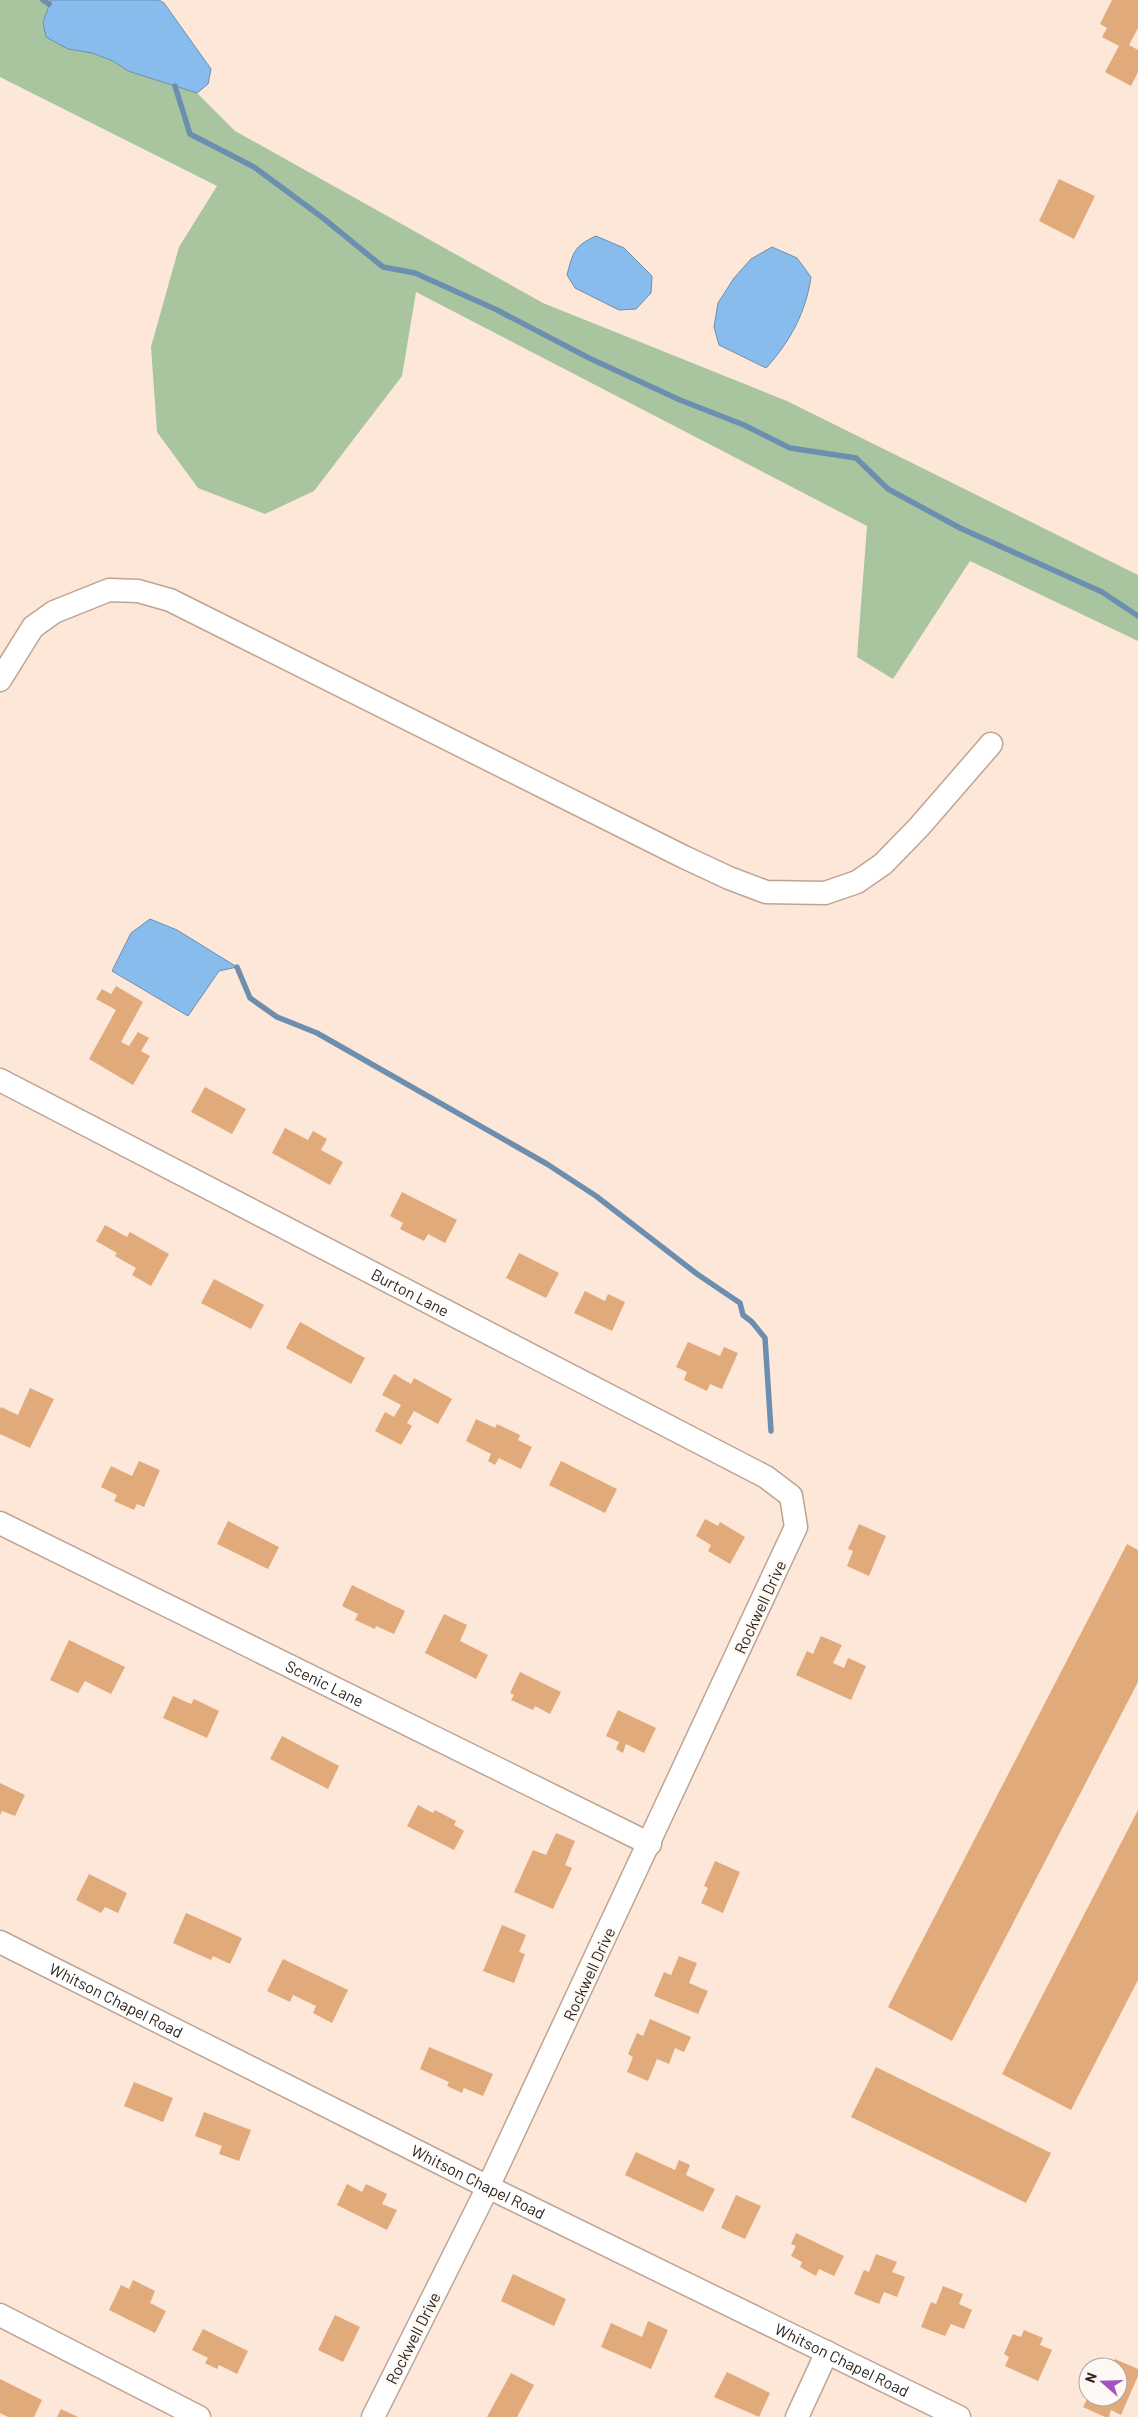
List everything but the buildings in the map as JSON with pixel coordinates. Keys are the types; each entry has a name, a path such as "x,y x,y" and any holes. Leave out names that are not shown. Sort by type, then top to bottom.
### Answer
{"street":[{"path":"0,680 33,627 54,612 109,590 138,591 154,595 170,600 684,857 729,878 766,892 825,893 856,882 883,864 901,846 991,744"},
{"name":"Burton Lane","path":"0,1080 766,1477 791,1496 796,1527"},
{"name":"Scenic Lane","path":"0,1523 650,1844"},
{"name":"Rockwell Drive","path":"373,2417 488,2187 650,1844 796,1527"},
{"name":"Whitson Chapel Road","path":"0,1942 488,2187 959,2417"},
{"path":"0,2315 199,2417"},
{"path":"797,2417 827,2352"}],"green space":[{"path":"0,0 51,0 49,4 68,49 92,53 113,61 128,71 197,93 235,131 543,303 787,401 1138,575 1138,641 970,561 893,679 857,657 867,526 416,292 402,376 314,491 265,514 198,488 157,432 151,347 179,247 217,186 0,77"}],"water":[{"path":"51,0 159,0 164,3 211,69 208,84 197,93 128,71 113,61 92,53 68,49 46,37 43,22"},
{"path":"596,236 624,248 652,276 651,293 636,309 619,310 575,288 567,275 573,255 583,243"},
{"path":"772,247 797,258 811,277 809,290 796,326 775,358 766,368 719,345 714,327 718,303 734,278 751,259"},
{"path":"150,919 177,930 237,967 219,971 188,1016 112,971 131,933"}],"waterway":[{"path":"43,0 49,4"},
{"path":"175,86 190,134 254,167 323,218 383,267 415,273 497,310 589,358 680,400 744,425 790,448 856,458 888,489 960,528 1102,592 1138,616"},
{"path":"237,967 250,998 277,1017 317,1033 547,1164 596,1196 697,1274 740,1303 743,1315 752,1322 765,1338 771,1431"}]}
